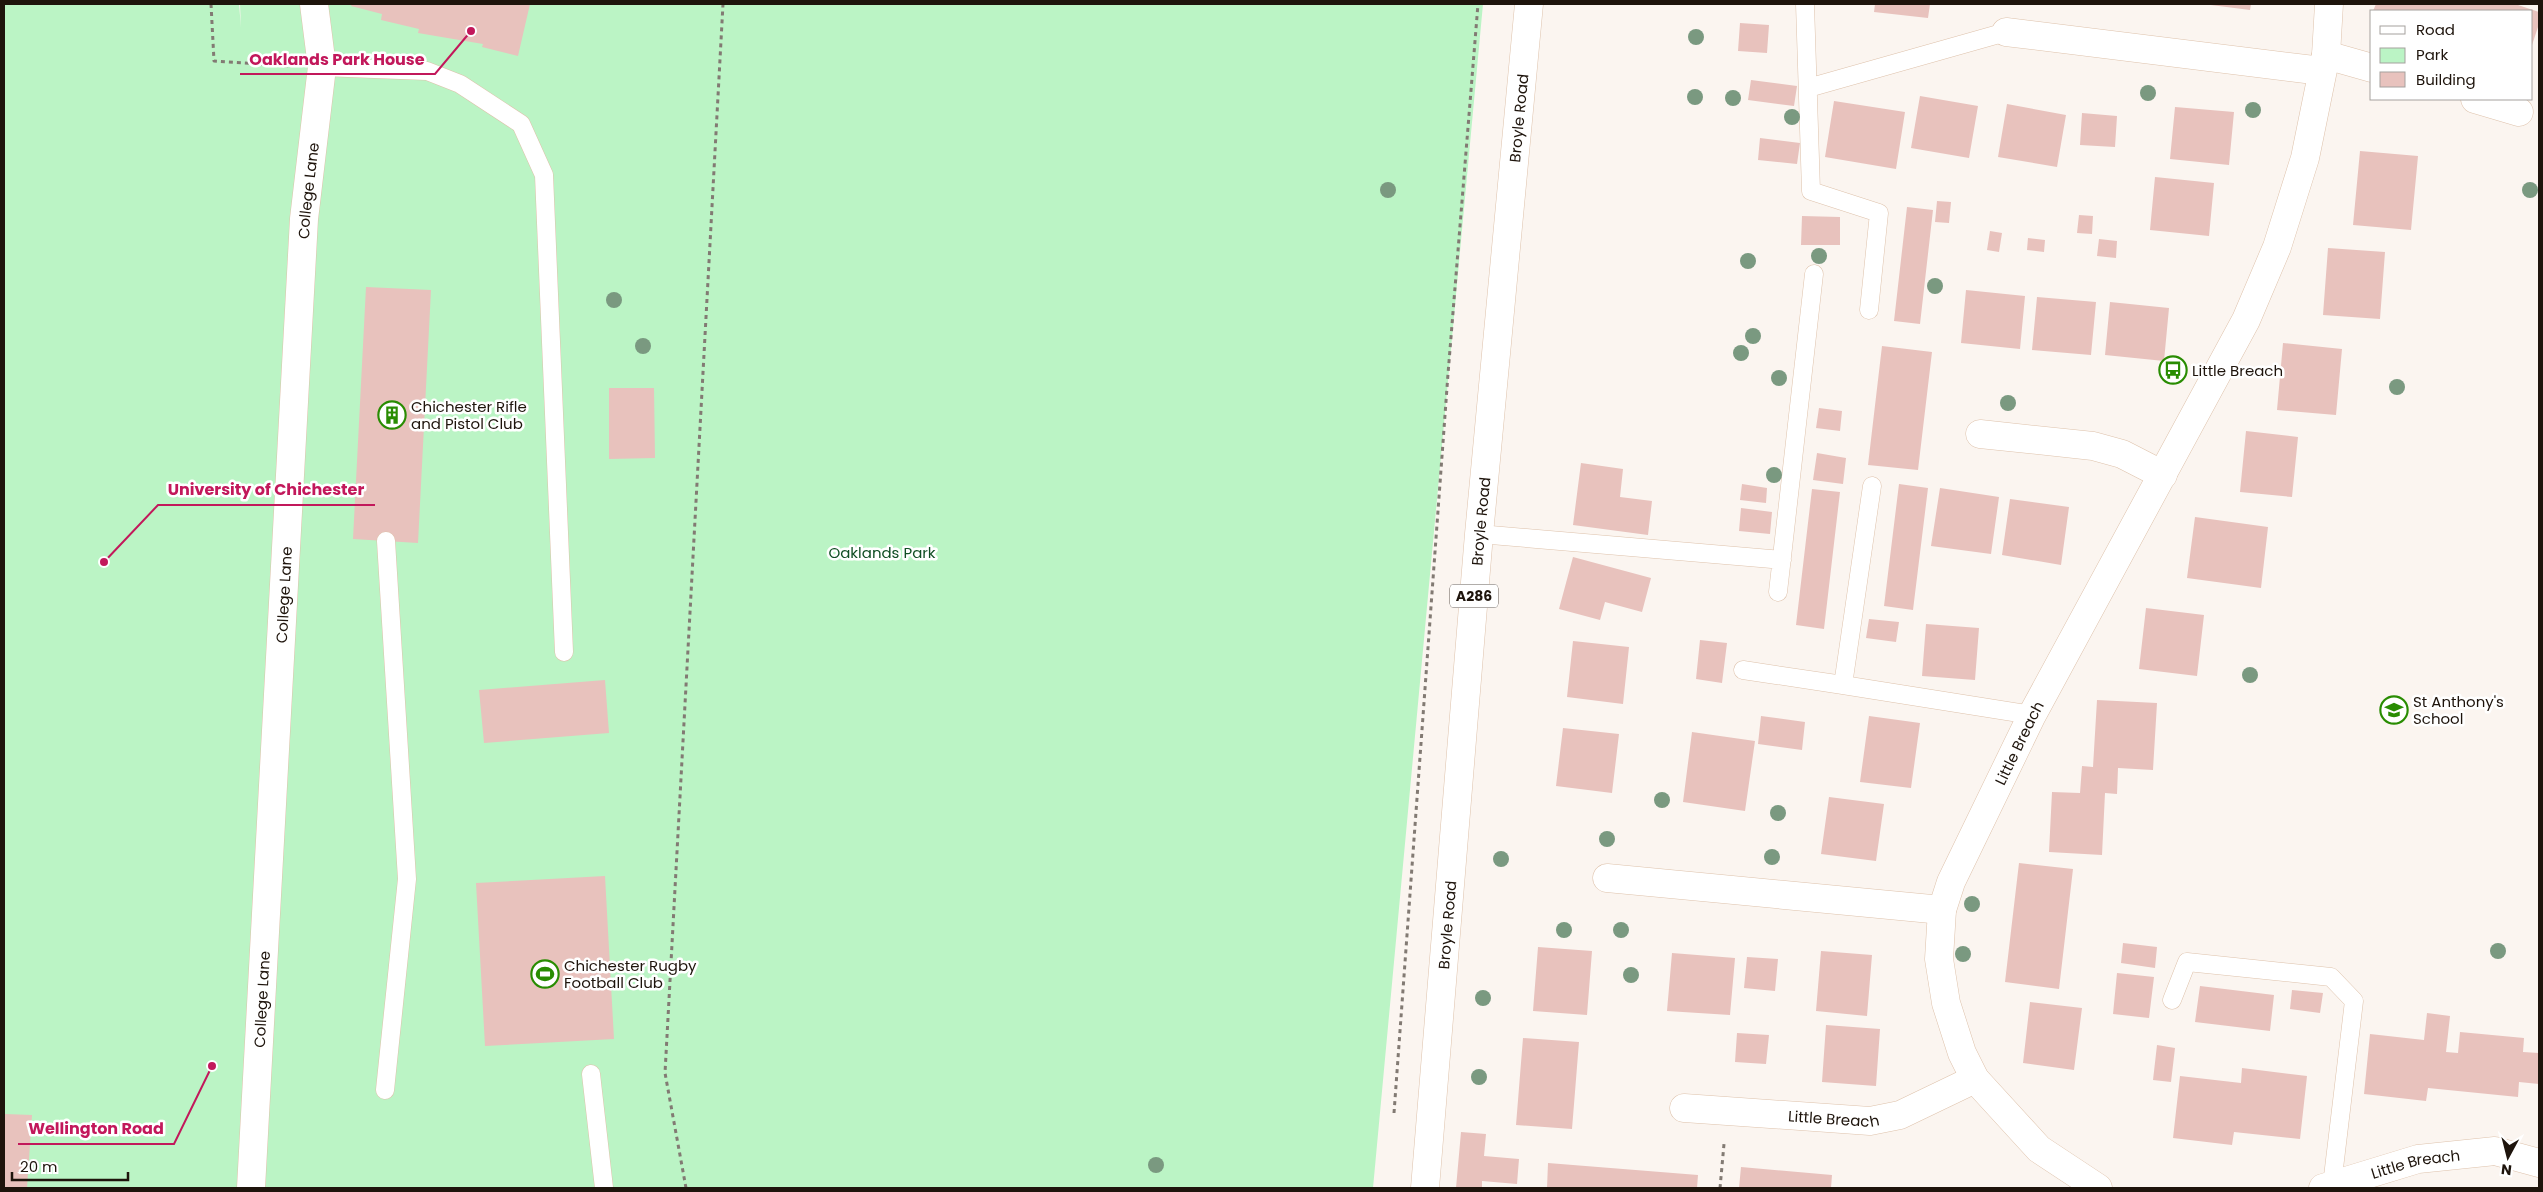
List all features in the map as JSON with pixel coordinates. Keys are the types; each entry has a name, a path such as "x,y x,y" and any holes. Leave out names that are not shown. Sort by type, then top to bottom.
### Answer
{"street":[{"name":"College Lane","path":"251,1188 303,229 322,67 314,4"},
{"name":"Broyle Road","path":"1425,1188 1479,534 1529,4"},
{"name":"Little Breach","path":"2098,1188 2039,1149 1975,1079 1962,1053 1946,1002 1939,959 1942,910 1951,882 2032,715 2246,320 2277,247 2306,158 2324,63 2329,4"},
{"path":"2006,32 2370,68"},
{"path":"2478,100 2519,112"},
{"path":"1980,434 2093,446 2122,454 2163,475"},
{"path":"1607,878 1942,910"},
{"name":"Little Breach","path":"1684,1108 1870,1121 1900,1115 1975,1079"},
{"name":"Little Breach","path":"2328,1187 2418,1159 2495,1151 2539,1163"}],"lane":[{"path":"1805,4 1810,191 1879,213 1869,310"},
{"path":"1808,88 2006,32"},
{"path":"322,67 426,71 460,84 521,124 544,175 564,652"},
{"path":"1778,592 1814,274"},
{"path":"1843,685 1872,486"},
{"path":"1479,534 1782,560"},
{"path":"385,1090 407,879 386,541"},
{"path":"1743,670 2032,715"},
{"path":"2172,1000 2187,962 2331,977 2354,1001 2328,1187"},
{"path":"591,1074 604,1188"}],"path":[{"path":"211,4 214,61 266,65"},
{"path":"686,1188 665,1073 723,4"},
{"path":"1394,1119 1447,384 1478,4"},
{"path":"1720,1188 1727,1110"}],"green space":[{"name":"Oaklands Park","path":"4,4 239,4 241,27 240,4 1483,4 1373,1188 4,1188"}],"building":[{"path":"352,4 530,4 518,56 482,47 483,44 418,33 419,29 381,20 382,14 351,6"},
{"path":"1875,4 1930,4 1928,18 1874,12"},
{"path":"2203,4 2251,4 2250,10"},
{"path":"2376,4 2515,4 2533,10 2373,10"},
{"path":"2533,10 2539,12 2539,24 2533,42"},
{"path":"1740,23 1769,25 1767,53 1738,51"},
{"path":"1751,80 1797,86 1794,106 1748,100"},
{"path":"1920,96 1978,106 1969,158 1911,148"},
{"path":"1834,101 1905,112 1896,169 1825,157"},
{"path":"2007,104 2066,115 2057,167 1998,157"},
{"path":"2175,107 2234,112 2229,165 2170,159"},
{"path":"2082,113 2117,116 2115,147 2080,145"},
{"path":"1760,138 1800,143 1797,164 1758,160"},
{"path":"2360,151 2418,156 2411,230 2353,225"},
{"path":"2155,177 2214,183 2209,236 2150,230"},
{"path":"1937,201 1951,202 1949,223 1935,222"},
{"path":"1907,207 1933,210 1920,324 1894,321"},
{"path":"2079,215 2093,216 2092,234 2077,233"},
{"path":"1802,216 1840,217 1840,245 1801,245"},
{"path":"1990,231 2002,233 1999,252 1987,250"},
{"path":"2028,238 2045,240 2044,252 2027,250"},
{"path":"2099,239 2117,241 2116,258 2097,256"},
{"path":"2328,248 2385,252 2380,319 2323,315"},
{"name":"Chichester Rifle and Pistol Club","path":"366,287 431,290 418,543 353,539"},
{"path":"1966,290 2025,296 2020,349 1961,343"},
{"path":"2037,297 2096,302 2091,355 2032,350"},
{"path":"2110,302 2169,308 2164,361 2105,355"},
{"path":"2283,343 2342,349 2336,415 2277,410"},
{"path":"1882,346 1932,352 1918,470 1868,465"},
{"path":"609,388 654,388 655,458 609,459"},
{"path":"1819,408 1842,411 1840,431 1816,428"},
{"path":"2246,431 2298,437 2292,497 2240,492"},
{"path":"1817,453 1846,458 1843,484 1813,480"},
{"path":"1581,463 1623,469 1620,497 1652,501 1648,535 1573,525"},
{"path":"1742,484 1767,488 1766,503 1740,500"},
{"path":"1899,484 1928,488 1913,610 1884,606"},
{"path":"1940,488 1999,497 1991,554 1931,546"},
{"path":"1812,489 1840,492 1824,629 1796,625"},
{"path":"2010,499 2069,507 2061,565 2002,555"},
{"path":"1741,508 1772,512 1770,534 1739,531"},
{"path":"2195,517 2268,527 2261,588 2187,578"},
{"path":"1573,557 1651,578 1642,612 1605,602 1600,620 1559,609"},
{"path":"2146,608 2204,615 2197,676 2139,669"},
{"path":"1869,619 1899,622 1896,642 1866,638"},
{"path":"1926,624 1979,628 1975,680 1922,676"},
{"path":"1700,640 1727,643 1722,683 1696,679"},
{"path":"1573,641 1629,647 1623,704 1567,697"},
{"path":"605,680 609,733 484,743 479,690"},
{"path":"2097,700 2157,703 2153,770 2118,768 2117,794 2105,793 2102,855 2049,852 2052,792 2080,793 2082,766 2093,767"},
{"path":"1761,716 1805,722 1802,750 1758,744"},
{"path":"1869,716 1920,723 1911,788 1860,782"},
{"path":"1563,728 1619,734 1612,793 1556,786"},
{"path":"1692,732 1755,741 1745,811 1683,802"},
{"path":"1829,797 1884,804 1876,861 1821,854"},
{"path":"2019,863 2073,869 2059,989 2005,982"},
{"path":"605,876 614,1039 485,1046 476,883"},
{"path":"2123,943 2157,947 2155,968 2121,963"},
{"path":"1538,947 1592,951 1587,1015 1533,1011"},
{"path":"1821,951 1872,955 1867,1016 1816,1011"},
{"path":"1672,953 1735,958 1730,1015 1667,1011"},
{"path":"1747,957 1778,959 1775,991 1744,988"},
{"path":"2117,973 2154,977 2149,1018 2113,1014"},
{"path":"2200,986 2274,995 2270,1031 2195,1022"},
{"path":"2292,990 2323,993 2320,1013 2290,1009"},
{"path":"2030,1002 2082,1008 2074,1070 2023,1063"},
{"path":"2427,1013 2450,1016 2446,1052 2458,1053 2460,1032 2524,1038 2523,1052 2539,1053 2539,1084 2519,1082 2518,1097 2428,1088 2426,1101 2364,1094 2370,1034 2424,1040"},
{"path":"1826,1025 1880,1029 1876,1086 1822,1082"},
{"path":"1737,1033 1769,1035 1766,1064 1735,1062"},
{"path":"1523,1038 1579,1042 1572,1129 1516,1125"},
{"path":"2157,1045 2175,1048 2171,1082 2153,1080"},
{"path":"2242,1068 2307,1076 2300,1139 2234,1132 2232,1145 2173,1138 2180,1076 2241,1083"},
{"path":"5,1114 32,1115 27,1188 4,1188"},
{"path":"1461,1132 1486,1134 1484,1156 1519,1159 1517,1184 1482,1181 1482,1188 1456,1188"},
{"path":"1548,1163 1698,1175 1697,1188 1547,1188"},
{"path":"1741,1167 1832,1175 1831,1188 1739,1188"}],"place":[{"name":"Oaklands Park House","path":"471,31"},
{"name":"Little Breach","path":"2173,370"},
{"name":"Chichester Rifle and Pistol Club","path":"392,415"},
{"name":"University of Chichester","path":"104,562"},
{"name":"St Anthony's School","path":"2394,710"},
{"name":"Chichester Rugby Football Club","path":"545,974"},
{"name":"Wellington Road","path":"212,1066"}]}
